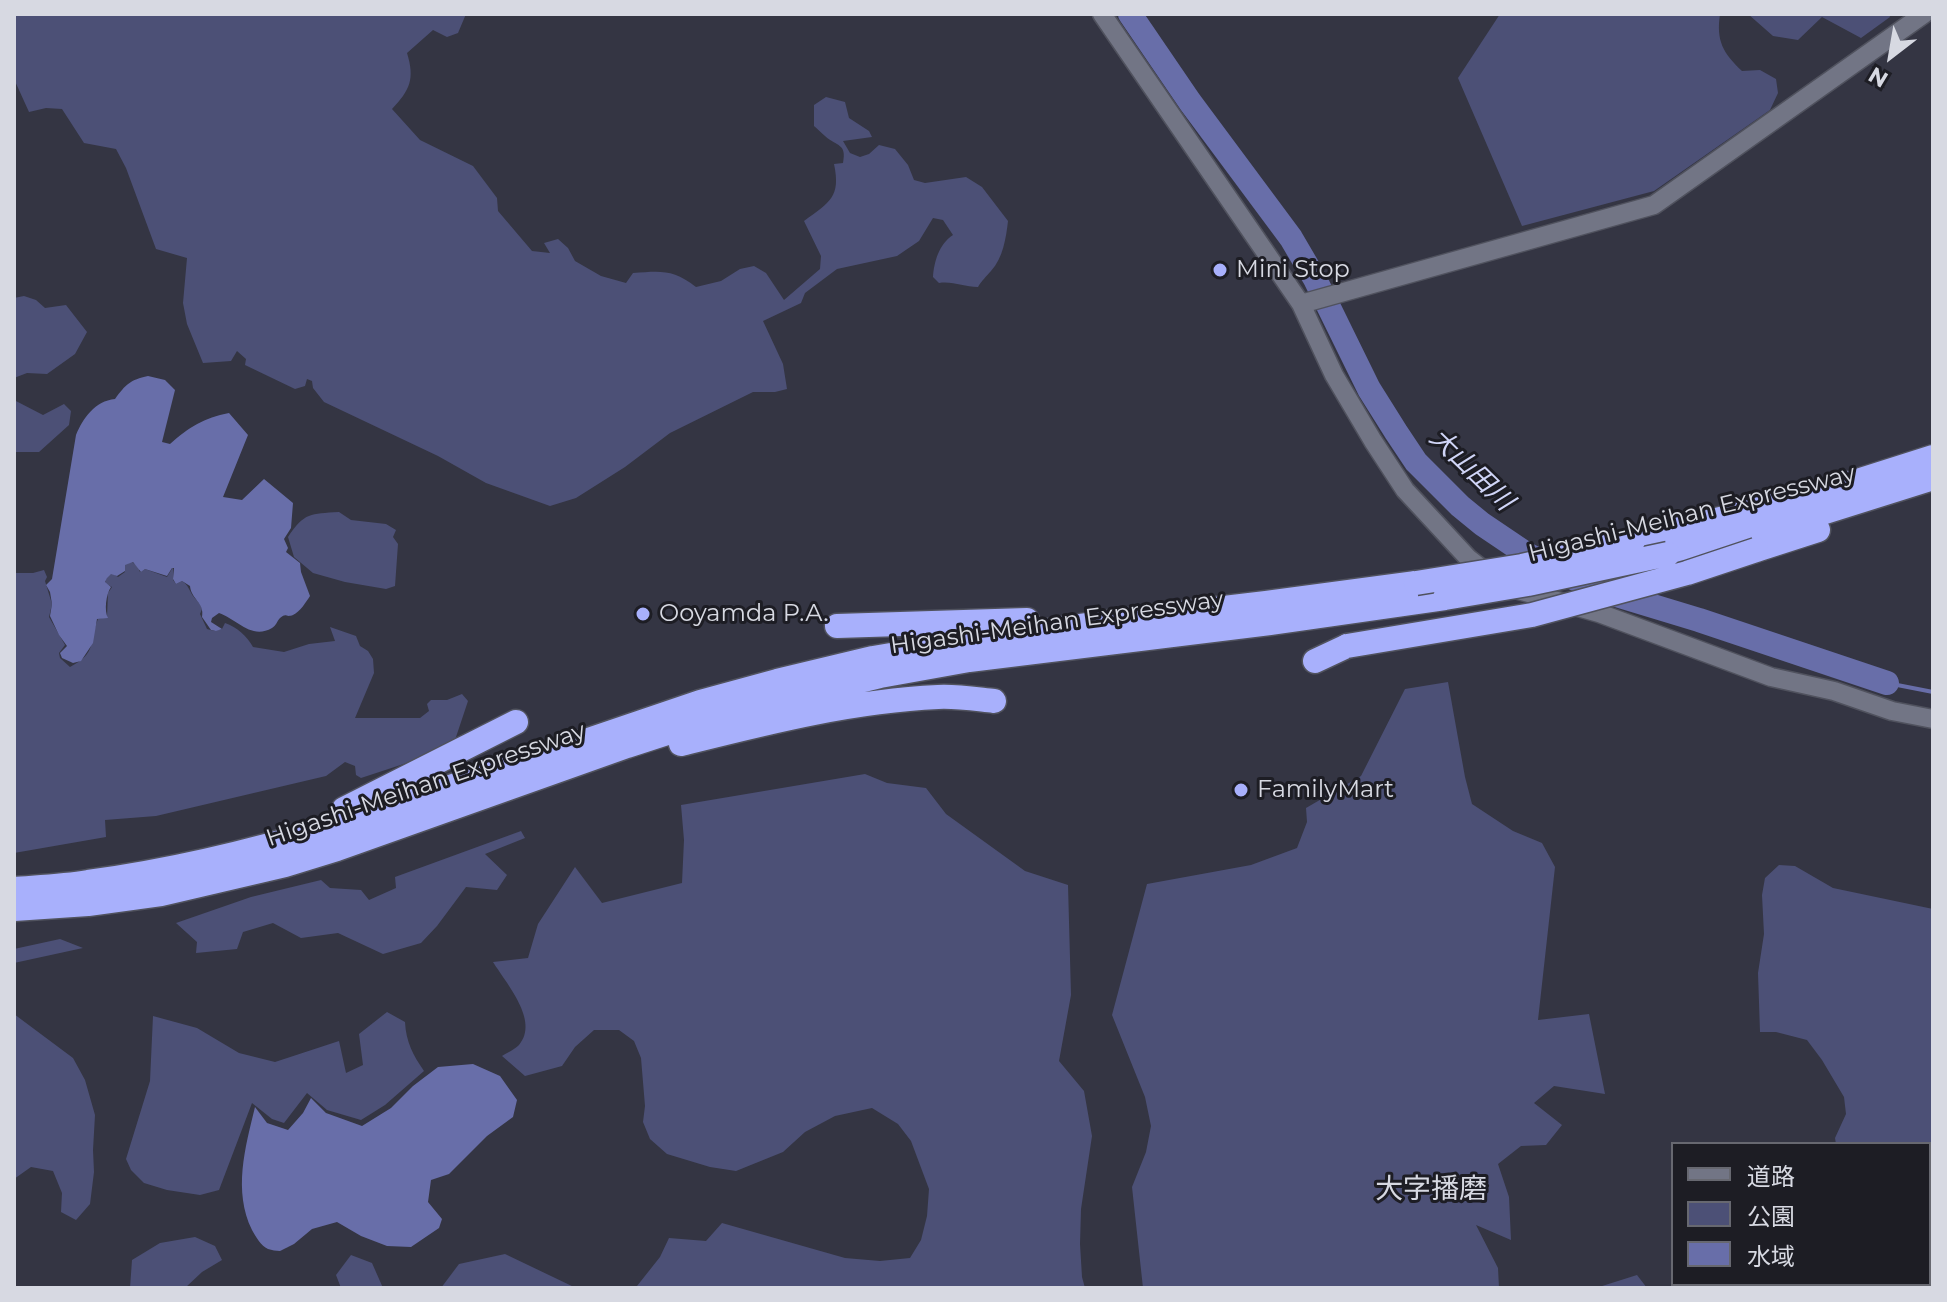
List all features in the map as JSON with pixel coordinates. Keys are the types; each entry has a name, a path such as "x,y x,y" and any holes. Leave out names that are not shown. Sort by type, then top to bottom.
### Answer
{"highway":[{"name":"Higashi-Meihan Expressway","path":"14,889 85,883 156,871 262,847 329,828 700,702 889,655 1522,566 1804,498 1933,457"},
{"name":"Higashi-Meihan Expressway","path":"14,909 88,904 161,894 238,877 337,849 707,720 880,676 969,660 1270,623 1528,584 1668,554 1809,517 1933,478"},
{"path":"1315,661 1347,646 1532,615 1687,573 1825,528 1906,487"},
{"path":"837,626 1090,615 1123,620"},
{"path":"534,779 784,719 873,702 941,697 994,701"},
{"path":"156,871 237,850 333,815 516,722"}],"street":[{"path":"1102,14 1304,303 1334,375 1405,490 1468,558 1502,585 1599,613 1771,677 1834,691 1892,711 1933,719"},
{"path":"1304,303 1654,205 1924,14"}],"green space":[{"path":"14,14 466,14 458,33 447,37 433,30 407,53 411,77 403,96 392,109 420,140 473,166 497,198 498,211 532,251 550,253 544,243 558,239 568,248 575,261 601,276 626,283 633,273 659,272 673,274 696,287 721,281 740,269 754,266 766,273 784,300 820,269 821,256 804,221 831,198 836,184 834,164 843,163 844,157 840,146 814,126 814,105 826,97 845,102 849,118 869,131 872,137 843,141 850,153 860,157 879,145 895,149 908,165 914,180 925,183 966,177 982,187 1008,221 1005,241 995,266 978,287 939,283 933,277 938,254 953,235 943,220 933,218 919,241 897,256 837,269 805,293 801,303 763,321 783,364 787,389 753,392 670,433 576,498 550,506 486,483 438,456 324,402 313,388 312,381 307,379 305,386 295,389 245,365 246,359 237,351 231,361 203,363 187,324 183,303 187,258 156,249 116,149 84,143 62,109 46,108 29,112 14,79"},
{"path":"1500,14 1720,14 1720,39 1730,58 1742,71 1760,70 1776,79 1778,93 1770,110 1654,191 1522,226 1458,78"},
{"path":"1748,14 1889,14 1890,17 1861,38 1822,17 1798,40 1773,36"},
{"path":"24,296 36,300 45,308 66,305 87,332 75,354 47,374 27,373 14,378 14,298"},
{"path":"14,400 43,415 64,404 71,411 69,425 39,452 14,452"},
{"path":"339,512 351,520 386,524 396,530 393,537 398,544 395,586 386,589 313,573 294,557 288,537 299,523 315,514"},
{"path":"132,562 141,572 145,569 167,577 173,567 173,580 176,584 182,581 188,586 202,609 200,614 207,629 222,629 225,623 241,632 253,647 284,652 309,644 335,641 330,627 356,636 360,646 373,659 374,673 355,718 420,718 429,711 427,704 431,700 447,700 462,694 468,701 455,740 437,753 361,778 356,775 355,766 345,762 326,776 156,816 105,820 106,837 14,853 14,573 44,570 52,604 49,617 65,645 59,653 60,658 70,667 89,652 98,619 107,617 108,593 112,587 105,583 107,576 112,573 118,577 125,572 125,564"},
{"path":"1448,682 1472,804 1513,831 1542,843 1555,867 1538,1020 1589,1014 1605,1094 1554,1086 1534,1103 1562,1125 1546,1145 1521,1146 1498,1164 1509,1197 1511,1240 1476,1225 1498,1268 1499,1288 1143,1288 1132,1187 1146,1152 1151,1126 1145,1097 1112,1015 1147,884 1251,865 1297,848 1307,822 1306,808 1361,776 1405,689"},
{"path":"865,774 887,783 926,788 946,814 1025,871 1068,885 1071,995 1059,1061 1084,1091 1092,1136 1081,1209 1080,1244 1085,1288 630,1288 637,1286 660,1257 669,1238 706,1241 722,1223 845,1258 880,1261 910,1258 921,1240 929,1189 911,1141 898,1124 872,1108 835,1116 805,1132 783,1152 736,1171 667,1154 650,1139 643,1122 645,1106 641,1058 634,1041 619,1030 594,1030 575,1047 562,1066 525,1076 502,1056 519,1045 526,1025 519,1002 493,962 528,958 538,924 575,867 602,903 682,883 684,840 681,805"},
{"path":"521,831 525,838 485,854 507,875 497,890 466,887 421,943 383,954 338,933 301,938 273,923 243,932 237,949 196,953 197,942 176,923 251,897 321,880 330,888 361,890 369,900 396,888 395,877"},
{"path":"1779,865 1795,866 1833,888 1933,909 1933,1288 1889,1286 1931,1286 1931,1142 1836,1142 1846,1114 1844,1097 1822,1060 1807,1040 1776,1032 1760,1032 1758,973 1764,934 1762,895 1765,878"},
{"path":"60,939 83,948 14,963 14,949"},
{"path":"387,1012 405,1022 411,1048 424,1071 385,1105 361,1120 327,1110 307,1093 284,1123 272,1119 252,1103 219,1190 200,1195 167,1190 144,1183 131,1170 126,1159 150,1081 153,1016 197,1028 239,1053 275,1062 339,1041 346,1073 363,1065 359,1034"},
{"path":"14,1014 73,1058 85,1080 95,1115 94,1172 90,1204 76,1220 61,1212 62,1193 53,1171 31,1167 14,1179"},
{"path":"195,1237 215,1246 222,1260 202,1272 185,1288 130,1288 132,1260 160,1243"},
{"path":"505,1254 576,1288 441,1288 459,1264"},
{"path":"351,1255 372,1263 383,1288 341,1288 336,1275"},
{"path":"1637,1275 1647,1288 1597,1288 1599,1287"}],"water":[{"path":"148,376 165,380 175,390 162,442 170,444 197,424 229,413 248,435 223,497 242,500 264,479 293,503 291,528 284,539 288,548 286,552 300,563 310,596 296,614 282,616 273,627 264,631 251,630 219,613 211,622 222,629 216,631 211,630 202,617 202,608 190,586 182,581 176,584 174,568 167,576 145,569 141,572 133,562 125,565 125,571 117,576 111,574 107,578 105,582 111,587 106,602 108,618 97,619 93,643 81,661 73,663 62,658 60,653 67,646 50,616 52,604 46,585 52,579 76,435 82,422 96,407 115,399 133,381"},
{"path":"473,1064 500,1076 517,1100 513,1117 487,1136 449,1174 431,1180 428,1202 442,1219 439,1228 411,1247 387,1246 337,1222 312,1229 280,1251 261,1244 246,1215 242,1185 255,1107 267,1123 288,1130 311,1098 326,1113 362,1126 391,1108 438,1067"},
{"path":"1680,1286 1753,1286 1753,1288"}],"waterway":[{"name":"大山田川","path":"1130,14 1190,102 1291,238 1315,279 1369,389 1416,462 1460,506 1525,553 1600,590 1887,683"},
{"name":"大山田川","path":"1887,683 1933,692"}],"place":[{"name":"Mini Stop","path":"1220,270"},
{"name":"Ooyamda P.A.","path":"643,614"},
{"name":"FamilyMart","path":"1241,790"}],"district":[{"name":"大字播磨","path":"1431,1190"}]}
